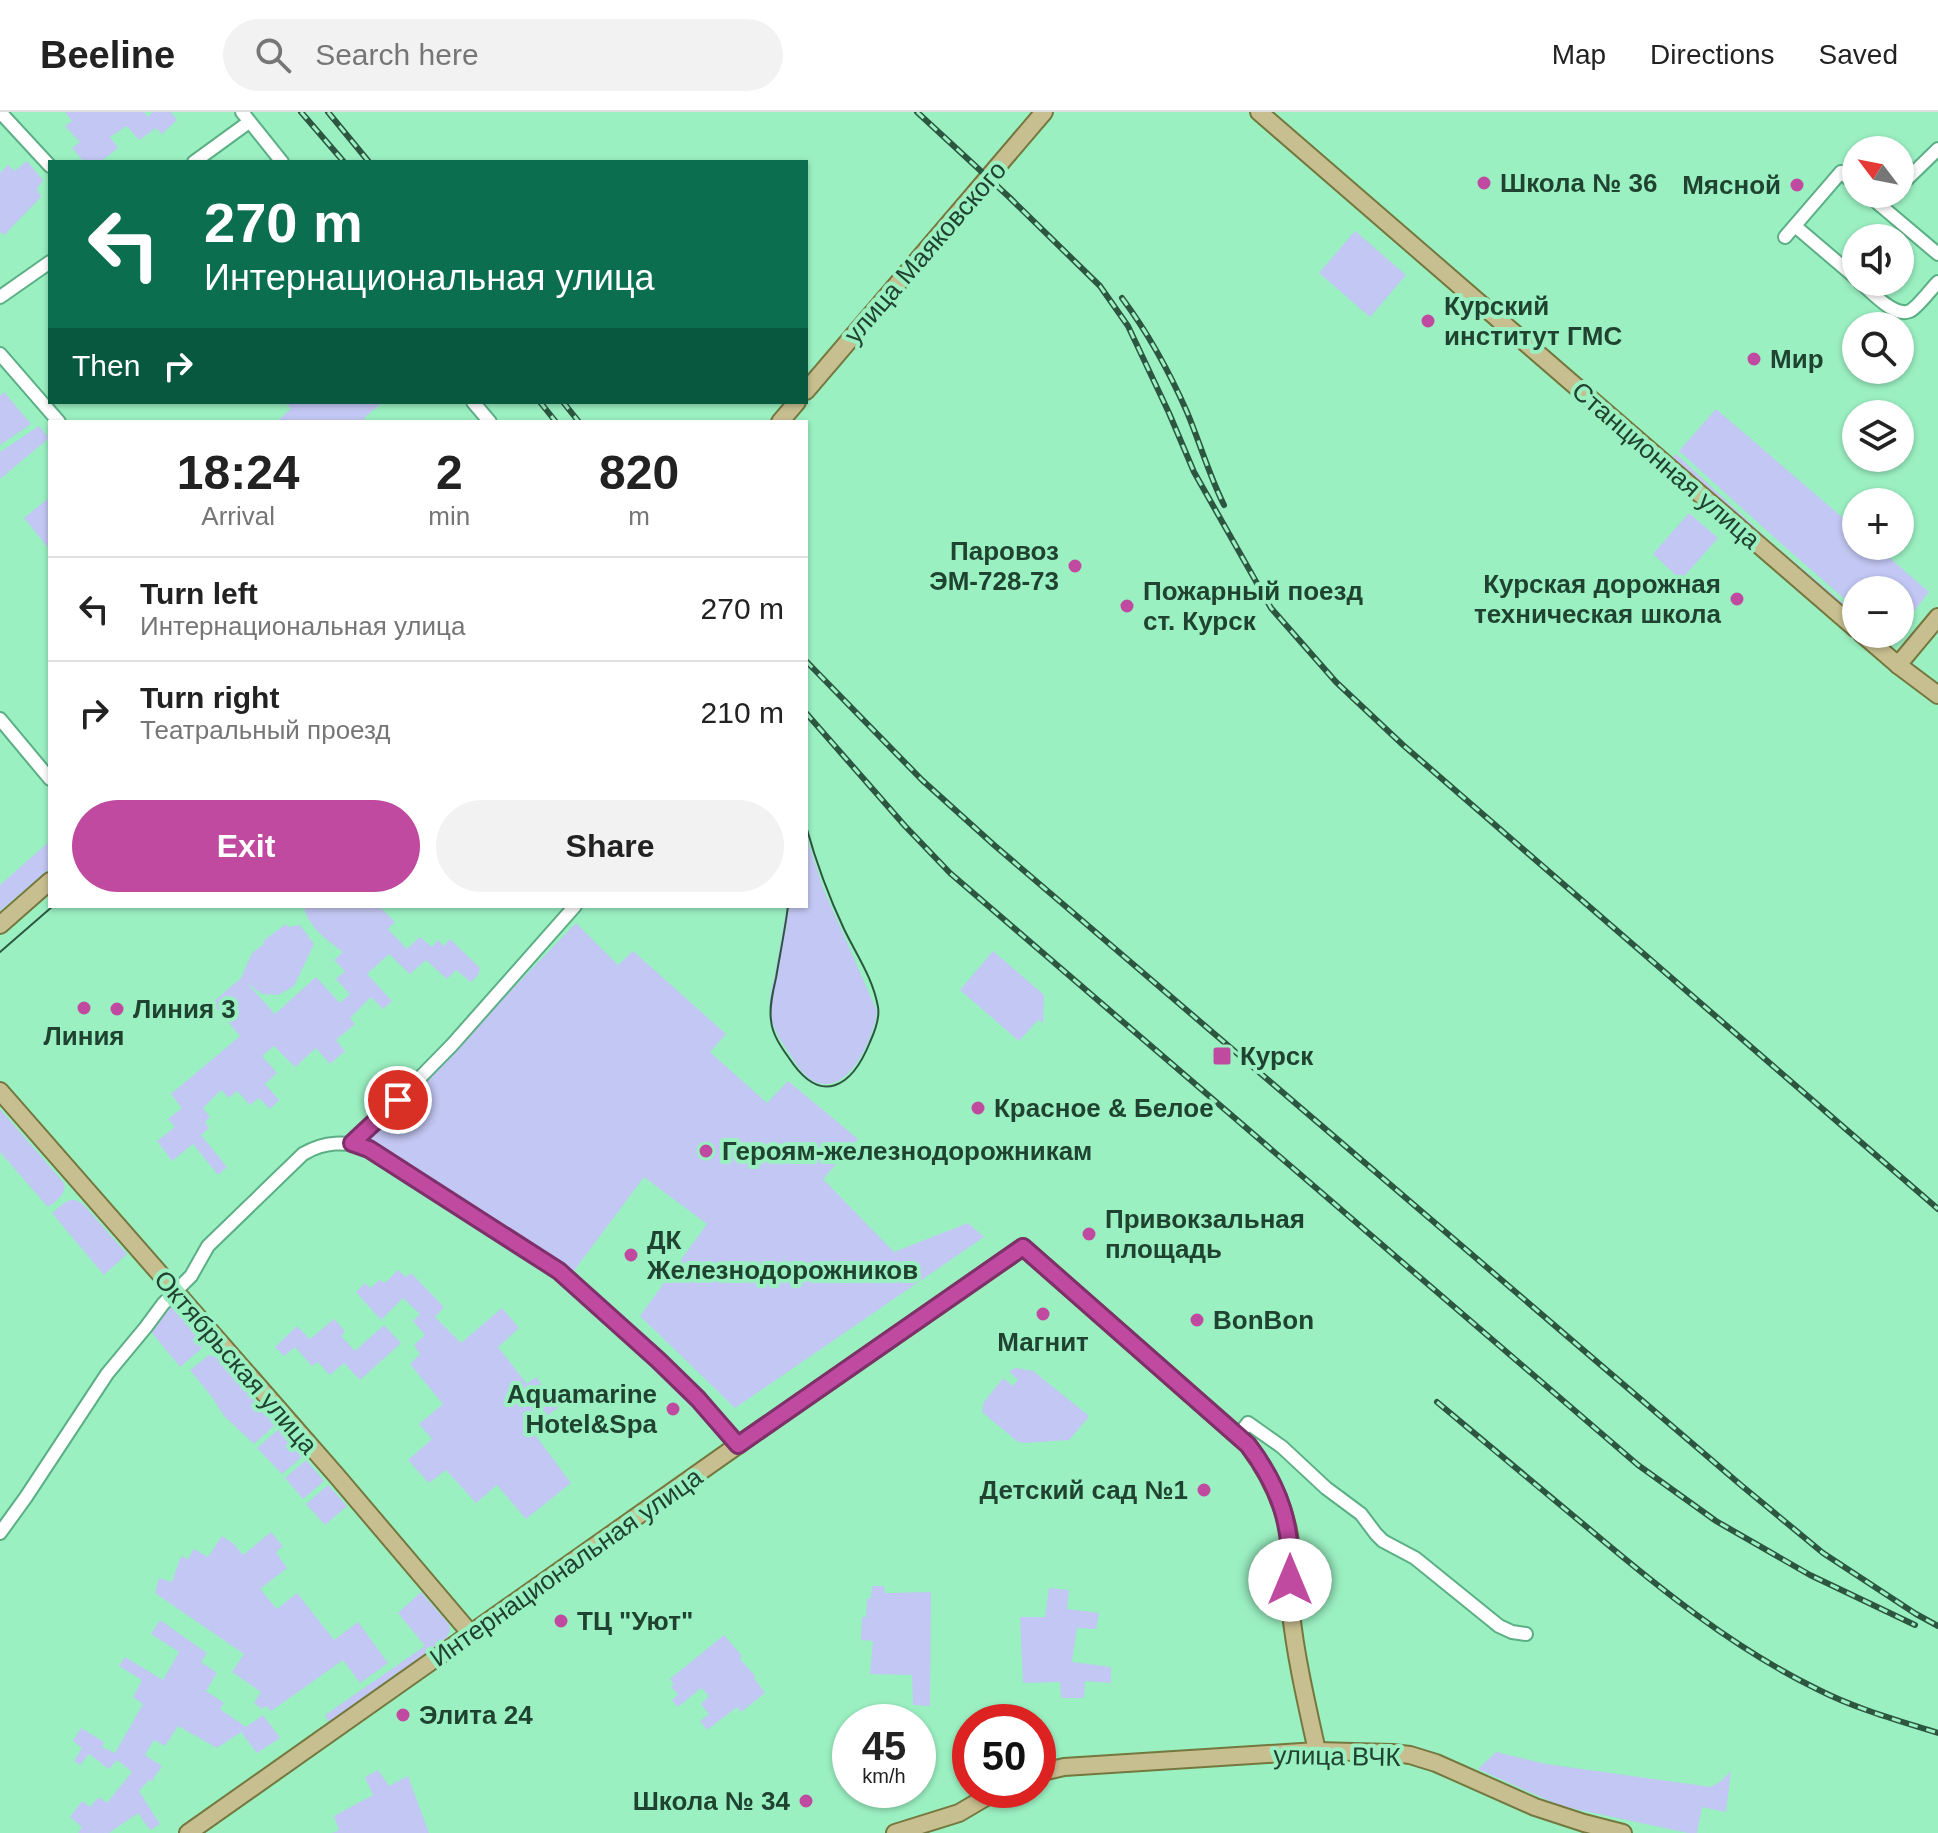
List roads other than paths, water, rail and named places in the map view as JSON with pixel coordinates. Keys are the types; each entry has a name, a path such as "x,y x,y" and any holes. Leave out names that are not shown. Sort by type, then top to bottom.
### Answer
{"main road":[{"name":"улица Маяковского","path":"808,389 1044,112"},
{"name":"Станционная улица","path":"1259,112 1842,617"},
{"path":"782,420 795,404"},
{"path":"1898,665 1938,617"},
{"path":"1878,648 1938,695"},
{"path":"0,925 48,883"},
{"name":"Октябрьская улица","path":"0,1091 471,1634"},
{"name":"Интернациональная улица","path":"188,1833 1023,1247 1238,1436"},
{"path":"1238,1436 1265,1470 1281,1502 1289,1529 1290,1608 1317,1751"},
{"name":"улица ВЧК","path":"1056,1769 1317,1751 1410,1755 1454,1770 1535,1807 1623,1833"},
{"path":"895,1833 967,1808"}],"street":[{"path":"0,112 48,164"},
{"path":"196,160 246,117 280,160"},
{"path":"1914,172 1938,149"},
{"path":"1785,237 1842,173"},
{"path":"1884,208 1938,254"},
{"path":"1795,226 1842,266"},
{"path":"0,297 48,263"},
{"path":"1876,296 1892,310 1910,311 1938,282"},
{"path":"0,354 57,420"},
{"path":"475,404 488,420"},
{"path":"0,719 48,777"},
{"path":"352,1143 452,1045 573,908"},
{"path":"0,1533 107,1374 163,1304 191,1276 208,1246 303,1154 318,1146 352,1143 369,1149 559,1271 658,1360 738,1445"},
{"path":"1238,1436 1248,1423 1282,1447 1326,1488 1361,1514 1383,1541 1415,1558 1499,1626 1526,1634"}],"tram line":[{"path":"788,908 772,999 772,1025 780,1045 801,1073 824,1086 835,1085 845,1080 863,1058 877,1024 878,1007 868,976 828,891 808,832"},
{"path":"0,952 51,908"}],"railway":[{"path":"301,112 342,160"},
{"path":"328,112 367,160"},
{"path":"917,112 1100,286 1128,326 1194,472 1271,608 1336,682 1403,745 1938,1209"},
{"path":"1122,298 1173,382 1224,505"},
{"path":"542,404 554,420"},
{"path":"565,404 577,420"},
{"path":"808,663 922,780 994,845 1742,1486 1823,1553 1938,1626"},
{"path":"808,715 950,873 1638,1465 1716,1521 1810,1575 1915,1625"},
{"path":"1437,1402 1642,1573 1726,1636 1786,1673 1832,1696 1938,1733"}],"place":[{"name":"Школа № 36","path":"1484,183"},
{"name":"Мясной","path":"1797,185"},
{"name":"Курский институт ГМС","path":"1428,321"},
{"name":"Мир","path":"1754,359"},
{"name":"Паровоз ЭМ-728-73","path":"1075,566"},
{"name":"Курская дорожная техническая школа","path":"1737,599"},
{"name":"Пожарный поезд ст. Курск","path":"1127,606"},
{"name":"Линия","path":"84,1008"},
{"name":"Линия 3","path":"117,1009"},
{"name":"Курск","path":"1222,1056"},
{"name":"Красное & Белое","path":"978,1108"},
{"name":"Героям-железнодорожникам","path":"706,1151"},
{"name":"Привокзальная площадь","path":"1089,1234"},
{"name":"ДК Железнодорожников","path":"631,1255"},
{"name":"Магнит","path":"1043,1314"},
{"name":"BonBon","path":"1197,1320"},
{"name":"Aquamarine Hotel&Spa","path":"673,1409"},
{"name":"Детский сад №1","path":"1204,1490"},
{"name":"ТЦ \"Уют\"","path":"561,1621"},
{"name":"Элита 24","path":"403,1715"},
{"name":"Школа № 34","path":"806,1801"}]}
